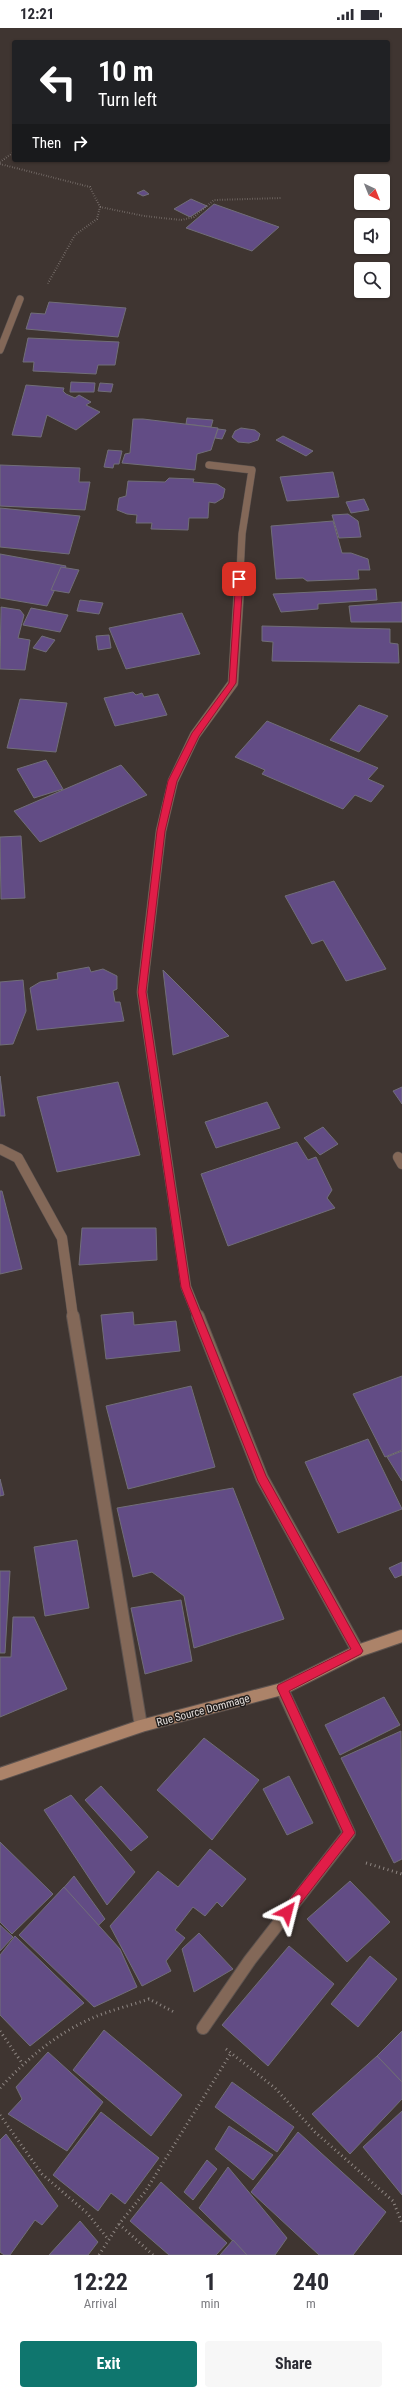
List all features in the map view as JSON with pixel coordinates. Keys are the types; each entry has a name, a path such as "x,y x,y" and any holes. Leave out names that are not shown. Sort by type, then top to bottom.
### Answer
{"main road":[{"name":"Rue Source Dommage","path":"0,1774 141,1726 282,1688 358,1651 402,1636"}],"street":[{"path":"0,350 20,299"},
{"path":"209,466 252,470 242,534 233,683 195,735 172,781 161,831 142,992 186,1287 262,1478 358,1651"},
{"path":"0,1149 18,1158 62,1238 77,1350 141,1726"},
{"path":"204,2028 250,1960 349,1833 282,1688"}],"path":[{"path":"0,163 12,154"},
{"path":"0,163 90,187 100,207 97,219 75,235 49,284 20,299"},
{"path":"100,207 144,216 181,220 194,217 214,200 282,198"},
{"path":"0,2088 22,2063 52,2042 87,2021 149,1999 204,2028 231,2054 275,2088 314,2132 393,2201 402,2223"},
{"path":"0,2031 22,2063"},
{"path":"99,2255 108,2239 145,2192 231,2054"},
{"path":"0,2115 42,2174 86,2213 108,2239"},
{"path":"119,2224 153,2255"}],"building":[{"path":"144,190 149,194 143,196 137,193"},
{"path":"191,199 207,206 190,217 174,209"},
{"path":"214,204 279,227 252,251 186,228"},
{"path":"49,302 126,308 118,337 26,329 31,313 45,314"},
{"path":"28,338 119,342 115,365 98,365 96,374 33,371 34,362 23,362"},
{"path":"71,382 95,383 94,392 70,392"},
{"path":"100,383 113,384 111,392 98,391"},
{"path":"26,385 64,388 63,391 66,394 75,398 79,395 91,402 86,405 100,412 76,430 47,415 41,437 12,435"},
{"path":"187,418 213,420 211,427 186,424"},
{"path":"133,419 218,428 211,450 197,454 195,470 122,463 125,454 130,453"},
{"path":"241,428 255,430 260,434 258,440 249,443 238,442 232,437 235,431"},
{"path":"218,429 226,430 222,439 215,438"},
{"path":"283,436 313,451 306,456 276,440"},
{"path":"108,450 122,451 119,464 114,464 113,468 104,467"},
{"path":"0,465 80,468 79,482 90,482 85,510 0,506"},
{"path":"333,472 339,497 287,501 280,477"},
{"path":"169,478 194,479 193,482 217,484 225,489 223,498 215,503 209,502 208,518 189,518 188,530 151,529 152,523 136,523 137,515 127,514 117,510 119,498 126,496 128,481 165,482"},
{"path":"364,499 369,510 351,513 346,502"},
{"path":"0,508 80,516 69,554 0,547"},
{"path":"348,514 358,521 361,537 339,538 332,515"},
{"path":"333,521 342,553 351,553 368,559 370,570 358,570 359,579 307,581 303,578 276,579 271,526"},
{"path":"0,554 66,566 47,606 0,598"},
{"path":"61,567 79,570 69,593 51,590"},
{"path":"376,589 377,600 318,604 318,609 281,612 273,594"},
{"path":"80,600 103,603 99,614 77,611"},
{"path":"402,602 402,622 351,622 349,606"},
{"path":"1,607 20,610 24,615 18,638 30,640 25,670 0,669"},
{"path":"31,608 68,615 60,632 23,625"},
{"path":"182,613 200,654 126,669 109,628"},
{"path":"262,626 390,629 390,643 398,644 399,663 272,661 273,642 262,641"},
{"path":"109,635 111,648 98,650 96,636"},
{"path":"42,636 55,640 46,652 33,648"},
{"path":"133,692 136,695 142,693 144,697 158,694 167,715 115,726 104,698"},
{"path":"20,699 67,703 56,752 7,748"},
{"path":"359,705 388,716 359,752 330,740"},
{"path":"267,721 378,768 368,779 384,786 371,802 355,795 343,809 262,774 265,770 235,757"},
{"path":"46,760 63,789 34,798 17,769"},
{"path":"121,765 147,795 40,842 14,811"},
{"path":"21,836 25,898 1,899 0,837"},
{"path":"334,881 386,969 346,981 323,940 312,944 285,896"},
{"path":"89,967 91,972 103,969 117,976 117,989 113,991 115,1002 120,1002 124,1021 37,1030 30,988 40,982 58,979 57,973"},
{"path":"163,970 229,1036 173,1055"},
{"path":"23,980 26,1011 13,1044 0,1045 0,982"},
{"path":"0,1076 5,1116 0,1116"},
{"path":"118,1082 140,1155 57,1172 37,1097"},
{"path":"402,1087 402,1104 393,1091"},
{"path":"267,1102 280,1128 216,1148 205,1122"},
{"path":"323,1127 338,1144 320,1155 304,1138"},
{"path":"297,1142 308,1160 316,1157 332,1190 327,1198 335,1208 228,1246 201,1174"},
{"path":"0,1191 2,1191 22,1269 0,1274"},
{"path":"82,1228 156,1228 157,1260 79,1265"},
{"path":"133,1312 134,1325 176,1321 180,1351 106,1359 101,1315"},
{"path":"402,1376 402,1450 385,1457 353,1394"},
{"path":"191,1386 215,1467 128,1489 106,1406"},
{"path":"368,1439 402,1509 338,1533 305,1462"},
{"path":"402,1451 402,1481 387,1457"},
{"path":"0,1479 4,1495 0,1496"},
{"path":"233,1488 284,1619 194,1648 184,1596 152,1572 133,1577 117,1508"},
{"path":"77,1540 89,1608 45,1616 34,1547"},
{"path":"402,1562 402,1575 395,1578 389,1568"},
{"path":"0,1571 10,1571 5,1653 0,1653"},
{"path":"181,1600 192,1661 145,1674 131,1608"},
{"path":"13,1617 34,1617 67,1689 0,1717 0,1657 11,1657"},
{"path":"384,1697 400,1725 340,1755 325,1725"},
{"path":"401,1731 402,1859 394,1863 341,1758"},
{"path":"204,1738 259,1780 212,1840 157,1790"},
{"path":"289,1776 313,1823 287,1835 263,1789"},
{"path":"101,1786 148,1837 131,1851 85,1800"},
{"path":"71,1795 135,1872 107,1905 44,1810"},
{"path":"0,1842 53,1894 12,1934 0,1922"},
{"path":"210,1849 246,1879 222,1907 217,1902 205,1916 193,1907 175,1930 185,1938 166,1961 171,1971 142,1986 110,1926 158,1871 178,1887"},
{"path":"74,1876 105,1919 60,1962 25,1932"},
{"path":"350,1881 390,1922 347,1962 307,1919"},
{"path":"64,1887 120,1949 137,1987 94,2007 19,1935"},
{"path":"0,1925 13,1937 0,1951"},
{"path":"199,1933 233,1969 194,1992 182,1949"},
{"path":"15,1936 84,2003 30,2046 0,2015 0,1955"},
{"path":"289,1946 334,1984 268,2066 222,2025"},
{"path":"370,1956 397,1979 358,2027 331,2004"},
{"path":"104,2030 182,2095 151,2136 73,2070"},
{"path":"402,2031 402,2082 377,2056"},
{"path":"48,2052 103,2102 67,2151 8,2114 22,2099 16,2087"},
{"path":"377,2056 402,2082 402,2099 350,2154 312,2114"},
{"path":"232,2082 294,2127 277,2152 215,2107"},
{"path":"402,2111 402,2195 363,2147"},
{"path":"101,2112 159,2158 125,2204 111,2193 98,2211 53,2175"},
{"path":"229,2126 273,2155 253,2180 215,2149"},
{"path":"298,2132 386,2212 353,2255 319,2255 251,2192"},
{"path":"6,2134 58,2206 42,2225 35,2220 10,2255 4,2255 0,2252 0,2140"},
{"path":"207,2160 217,2169 193,2200 184,2192"},
{"path":"228,2167 287,2238 275,2255 247,2255 199,2208"},
{"path":"161,2182 227,2243 216,2255 169,2255 130,2221"},
{"path":"80,2221 98,2242 88,2255 49,2255"},
{"path":"233,2240 247,2255 220,2255"}],"route":[{"path":"239,579 233,683 195,735 172,781 161,831 142,992 186,1287 262,1478 358,1651 282,1688 349,1833 287,1912"}]}
